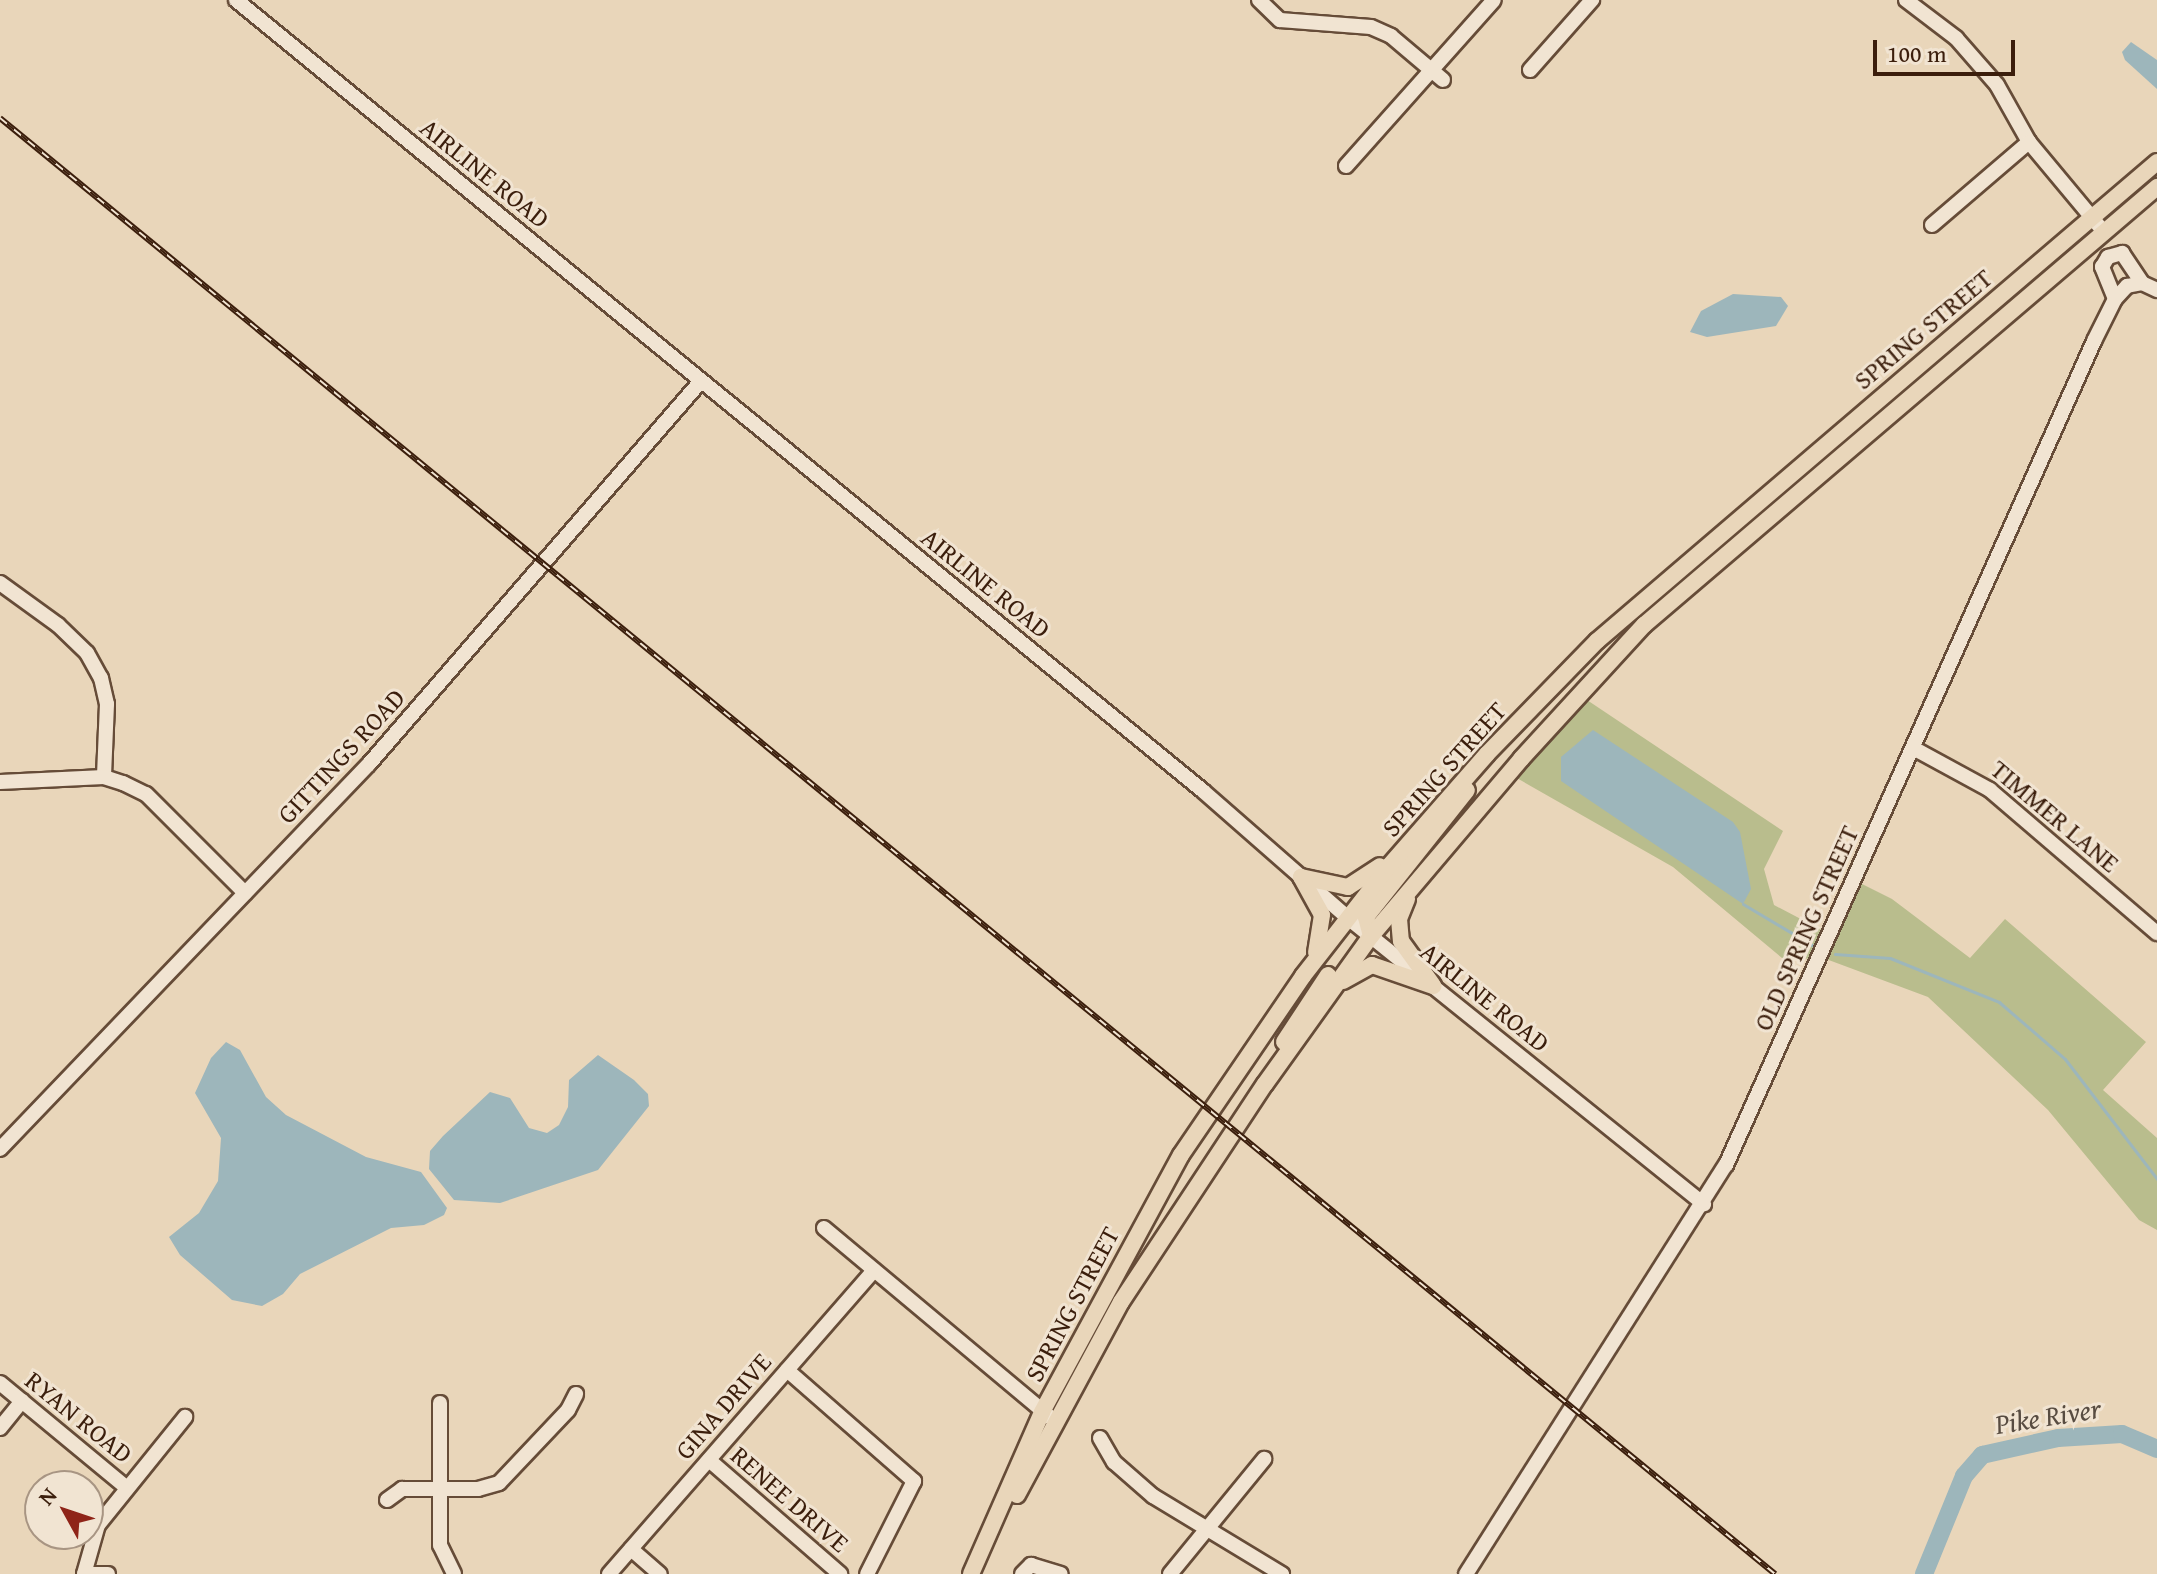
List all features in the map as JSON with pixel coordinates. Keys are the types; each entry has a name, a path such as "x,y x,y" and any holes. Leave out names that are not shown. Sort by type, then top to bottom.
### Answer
{"main road":[{"name":"SPRING STREET","path":"973,1574 1181,1155 1308,969 1409,842 1512,728 1660,586 2157,162"},
{"name":"SPRING STREET","path":"1049,1416 1265,1084 1371,936 1644,625 2157,187"},
{"path":"1371,936 1366,917 1512,728"},
{"path":"1301,877 1348,887 1409,842"},
{"path":"1301,877 1318,905 1323,926 1308,969"},
{"path":"1416,883 1402,908 1398,930 1433,986"},
{"path":"1265,1084 1292,1024 1355,939 1348,918"},
{"path":"1317,1009 1354,971 1372,965 1433,986"}],"street":[{"name":"AIRLINE ROAD","path":"236,0 1348,918 1704,1204"},
{"path":"1259,0 1280,20 1371,27 1438,76"},
{"path":"1346,166 1438,76 1494,0"},
{"path":"1530,70 1592,0"},
{"path":"1906,0 1956,38 1997,85 2029,142 2104,232"},
{"path":"1932,225 2029,142"},
{"path":"2142,283 2127,286 2115,299 2102,267 2108,257 2122,253 2142,283 2157,290"},
{"name":"OLD SPRING STREET","path":"1466,1574 1704,1204 1823,949 2115,299"},
{"name":"GITTINGS ROAD","path":"0,1149 369,764 701,381"},
{"path":"0,583 58,625 87,653 101,678 107,704 104,777"},
{"name":"TIMMER LANE","path":"1913,748 1990,790 2157,933"},
{"path":"0,782 104,777 146,794 245,893"},
{"path":"824,1228 1049,1416"},
{"name":"GINA DRIVE","path":"609,1574 874,1270"},
{"path":"787,1370 914,1481 867,1574"},
{"name":"RYAN ROAD","path":"0,1383 127,1488"},
{"path":"387,1500 402,1489 499,1483 568,1410 576,1394"},
{"path":"0,1428 22,1401"},
{"path":"440,1403 440,1545 454,1574"},
{"path":"108,1574 84,1574 98,1525 185,1417"},
{"path":"1100,1438 1114,1462 1205,1530 1282,1574"},
{"path":"1170,1574 1264,1459"},
{"name":"RENEE DRIVE","path":"709,1460 840,1574"},
{"path":"631,1549 660,1574"},
{"path":"1026,1569 1061,1574"}],"green space":[{"path":"1584,698 1783,831 1764,869 1774,905 1835,937 1860,883 1892,899 1970,958 2005,919 2146,1042 2103,1090 2157,1138 2157,1230 2139,1220 2048,1110 1928,997 1826,959 1782,958 1673,867 1515,777"}],"water":[{"path":"2131,42 2157,60 2157,89 2125,60 2122,52"},
{"path":"1733,294 1781,297 1788,306 1776,326 1707,337 1690,332 1701,311"},
{"path":"1593,730 1733,822 1740,832 1751,889 1743,904 1561,781 1561,757"},
{"path":"226,1042 240,1050 266,1097 286,1115 366,1157 421,1172 447,1208 444,1215 424,1225 391,1228 300,1274 283,1294 262,1306 232,1300 180,1255 169,1237 199,1213 218,1181 221,1138 195,1093 211,1058"},
{"path":"598,1055 634,1080 648,1094 649,1106 598,1170 500,1203 454,1200 429,1169 430,1151 443,1136 490,1092 510,1098 529,1128 547,1133 559,1125 568,1107 569,1080"}],"waterway":[{"path":"1743,904 1812,945"},
{"path":"1835,954 1890,958 1999,1002 2065,1059 2157,1179"},
{"name":"Pike River","path":"1924,1574 1964,1476 1982,1455 2058,1438 2122,1434 2157,1449"}],"railway":[{"path":"0,118 1775,1574"}]}
